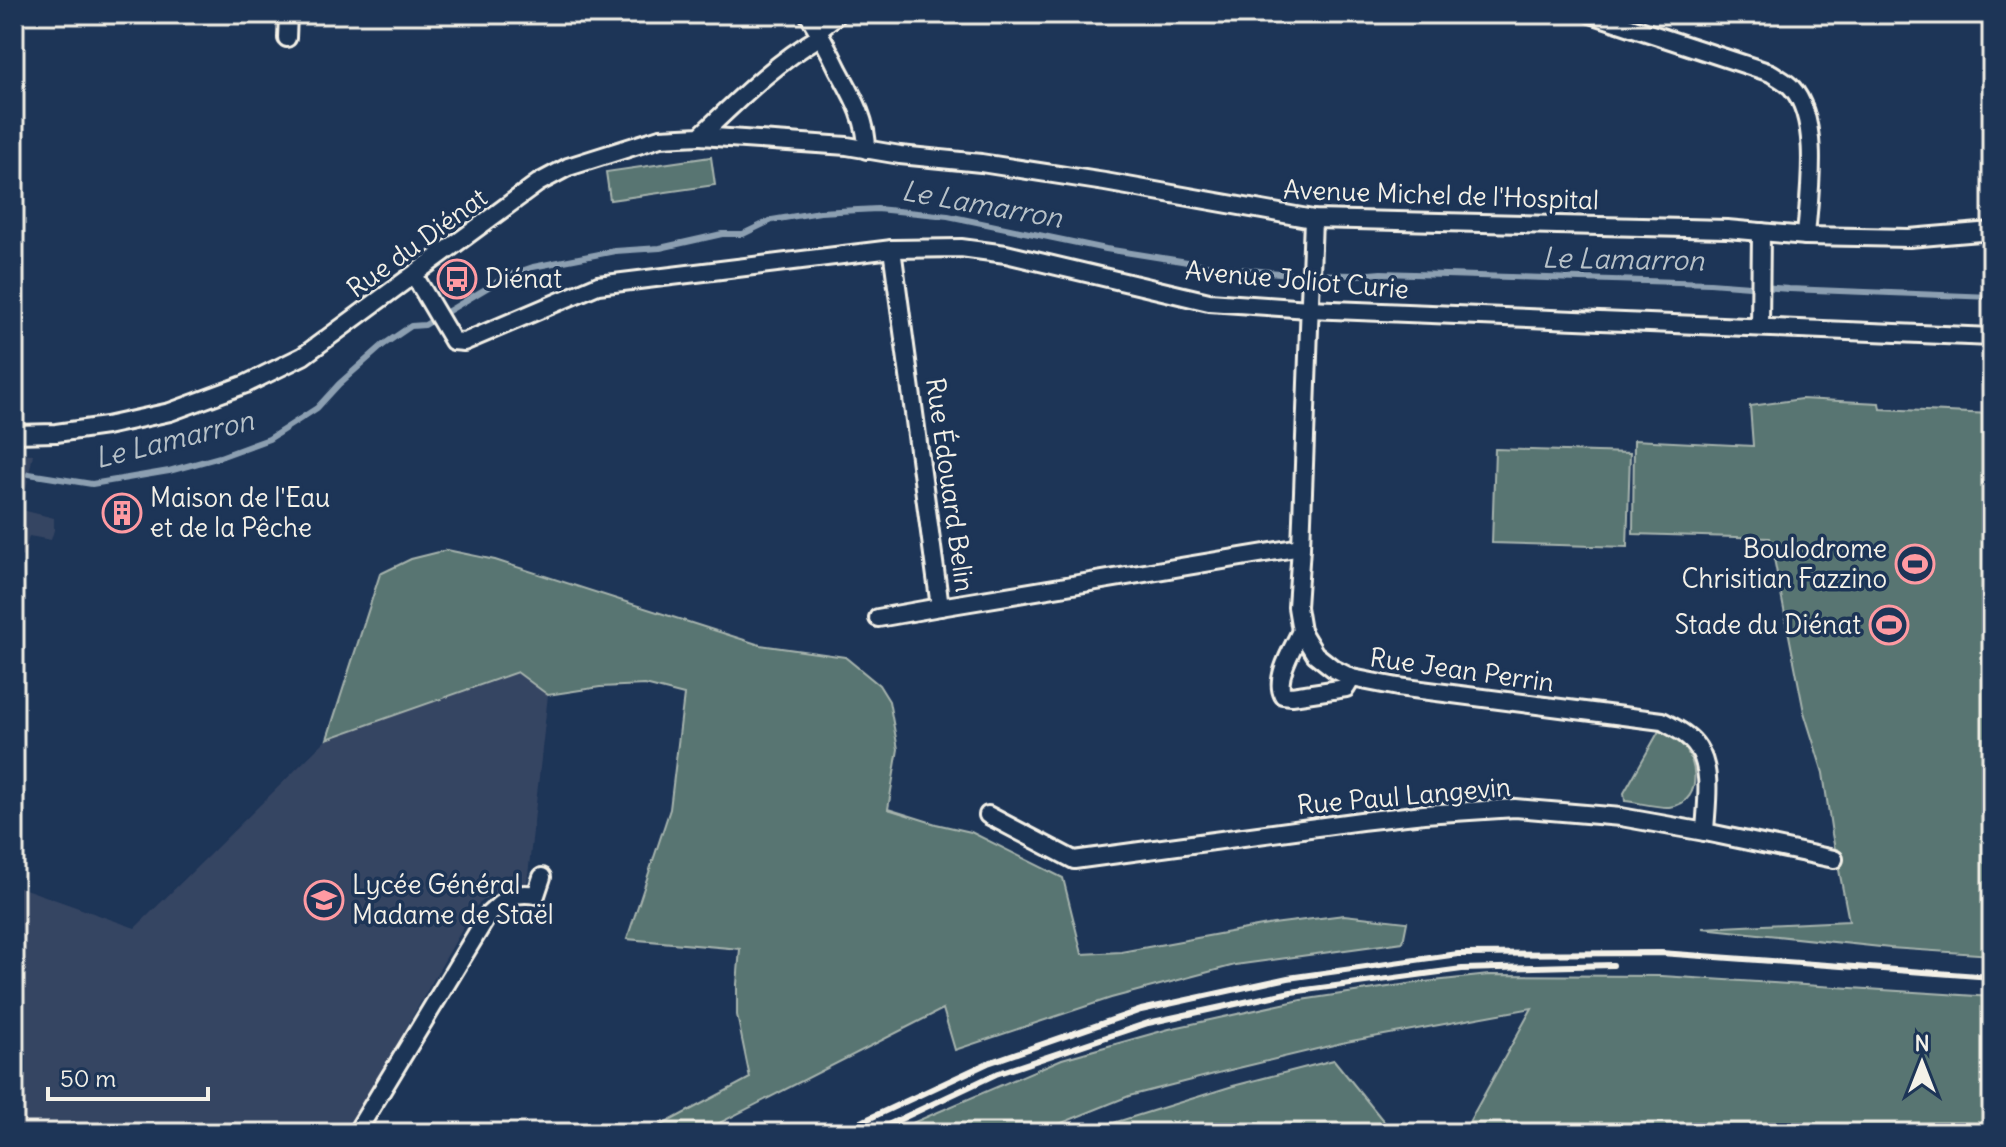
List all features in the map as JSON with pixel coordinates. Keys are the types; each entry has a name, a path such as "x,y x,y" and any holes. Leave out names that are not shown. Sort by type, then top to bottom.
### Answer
{"street":[{"path":"287,38 288,14"},
{"path":"808,14 862,116 867,150"},
{"path":"700,136 752,86 820,33 838,14"},
{"path":"1591,14 1771,73 1792,87 1806,113 1811,147 1806,236"},
{"name":"Avenue Michel de l'Hospital","path":"700,136 847,146 981,163 1313,219 1727,229 1806,236 1909,238 1992,231"},
{"name":"Rue du Diénat","path":"14,434 56,433 106,426 170,412 246,384 303,356 538,183 568,167 660,138 700,136"},
{"path":"1313,219 1297,607 1301,631 1279,688 1283,695 1292,696 1346,688 1352,678"},
{"path":"1760,327 1761,232"},
{"name":"Avenue Joliot Curie","path":"414,275 447,333 453,341 464,342 598,285 892,249 961,248 1006,254 1209,302 1309,309 1992,337"},
{"name":"Rue Édouard Belin","path":"892,249 940,607 1301,547"},
{"path":"878,618 940,607"},
{"name":"Rue Jean Perrin","path":"1301,631 1315,654 1352,678 1398,687 1662,721 1682,731 1698,748 1705,768 1705,832"},
{"name":"Rue Paul Langevin","path":"988,815 1074,860 1361,821 1515,808 1621,817 1834,859"},
{"path":"356,1133 488,915 508,897 521,893 536,895 542,877"}],"shaded area":[{"path":"14,453 33,454 22,510 54,518 51,540 29,536 24,557 14,555"},
{"name":"Lycée Général Madame de Staël","path":"517,672 548,695 527,885 520,882 493,893 475,907 346,1133 14,1133 14,885 135,928 327,739"}],"green space":[{"path":"711,157 715,185 610,200 606,172"},
{"name":"Stade du Diénat","path":"1801,399 1879,403 1880,409 1992,414 1992,955 1890,948 1702,928 1849,921 1823,773 1804,712 1770,538 1633,534 1634,440 1753,446 1750,406"},
{"path":"1495,449 1630,453 1627,547 1492,543"},
{"path":"447,550 495,560 760,645 845,657 879,685 889,701 898,749 888,809 971,832 1063,878 1082,954 1121,952 1273,924 1344,915 1407,922 1403,942 1235,965 1111,998 955,1050 943,1009 700,1133 647,1133 750,1078 737,1015 740,949 627,939 670,809 684,695 645,685 600,687 548,695 517,672 327,739 380,574 411,559"},
{"path":"1659,731 1671,735 1687,751 1692,762 1694,786 1681,803 1669,807 1625,801 1624,793"},
{"path":"1489,975 1662,976 1992,997 1992,1133 1463,1133 1532,1008 1346,1042 1226,1071 1129,1096 1037,1133 889,1133 1062,1059 1169,1029 1301,1000"},
{"path":"1334,1060 1389,1128 1428,1133 1081,1133 1233,1086"}],"waterway":[{"name":"Le Lamarron","path":"29,474 92,484 169,471 220,457 269,439 317,408 383,345 411,326 425,325 507,276 533,267 615,251 660,248 722,234 743,234 772,220 820,212 877,209 948,216 1106,249 1219,267 1290,274 1381,273 1710,283 1992,297"}],"railway":[{"path":"838,1133 988,1063 1141,1010 1288,978 1458,954 1661,953 1992,977"},
{"path":"871,1133 996,1074 1148,1023 1291,992 1462,969 1613,965"}],"place":[{"name":"Diénat","path":"457,279"},
{"name":"Maison de l'Eau et de la Pêche","path":"122,513"},
{"name":"Boulodrome Chrisitian Fazzino","path":"1915,564"},
{"name":"Stade du Diénat","path":"1889,625"},
{"name":"Lycée Général Madame de Staël","path":"324,900"}]}
